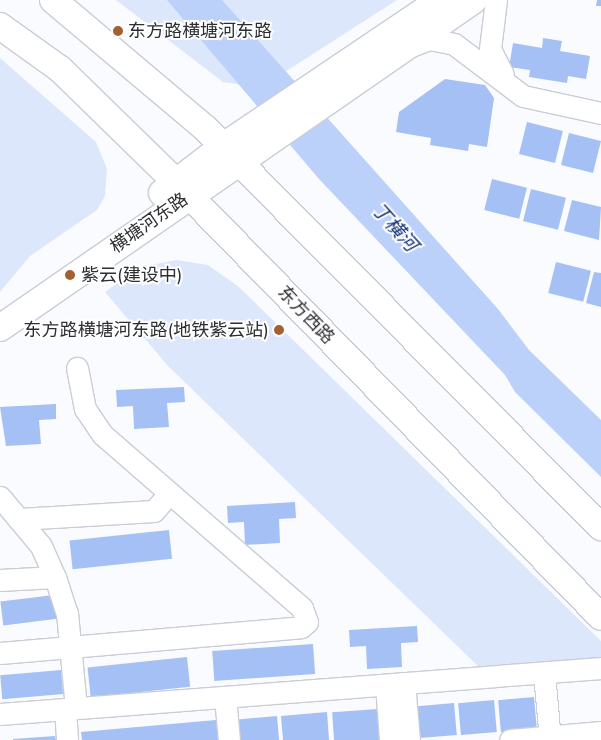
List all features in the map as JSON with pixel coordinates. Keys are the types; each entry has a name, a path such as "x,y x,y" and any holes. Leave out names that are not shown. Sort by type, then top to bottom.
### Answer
{"main road":[{"path":"53,0 230,154 601,527"},
{"path":"323,92 440,0"},
{"path":"323,92 403,50 474,0"},
{"name":"东方西路","path":"0,26 60,69 182,189 601,617"},
{"name":"横塘河东路","path":"0,316 230,154 323,92"},
{"name":"横塘河东路","path":"0,328 182,189"}],"lane":[{"path":"496,0 490,49 505,78 523,96"},
{"path":"403,50 429,39 454,44 523,96 601,113"},
{"path":"0,653 301,627 307,622 302,608 102,434 85,409 77,368"},
{"path":"19,519 154,511 169,493"},
{"path":"0,497 41,546 55,577 67,613 70,647 71,709 68,740"},
{"path":"0,580 55,577"},
{"path":"0,714 601,668"},
{"path":"544,673 550,738"},
{"path":"390,740 395,684"},
{"path":"395,684 409,740"},
{"path":"225,697 228,740"},
{"path":"510,740 550,738 601,732"}],"shaded area":[{"path":"116,0 397,0 271,81 251,86 223,82"},
{"path":"0,58 96,142 107,169 105,196 97,210 30,256 0,292"},
{"path":"177,260 208,265 239,287 601,641 601,659 479,667 168,366 105,292 140,267"}],"water":[{"name":"丁横河","path":"167,0 222,0 498,309 529,350 601,420 601,477 515,392 505,375 319,179"}],"building":[{"path":"597,0 601,0 601,6 596,6"},
{"path":"543,38 562,41 560,51 590,56 586,79 568,76 567,83 529,77 530,70 509,67 513,43 542,48"},
{"path":"445,79 485,85 494,98 487,147 469,144 468,151 430,145 431,138 396,132 399,112"},
{"path":"527,122 563,131 555,163 519,154"},
{"path":"569,133 601,141 593,173 561,165"},
{"path":"492,179 527,188 519,219 484,210"},
{"path":"531,189 566,198 558,230 523,221"},
{"path":"572,200 601,207 599,240 564,231"},
{"path":"556,262 591,271 583,302 548,293"},
{"path":"594,272 601,273 601,307 586,303"},
{"path":"184,387 185,402 167,403 169,427 134,429 133,406 117,407 116,390"},
{"path":"56,404 56,419 39,420 41,444 6,446 0,407"},
{"path":"295,502 296,518 279,519 280,543 245,545 244,522 228,523 227,506"},
{"path":"169,530 172,559 73,569 70,540"},
{"path":"54,595 57,619 3,625 0,602"},
{"path":"417,626 418,642 401,643 402,667 367,669 366,646 350,647 349,630"},
{"path":"313,644 315,674 214,681 212,651"},
{"path":"187,657 190,687 91,697 88,667"},
{"path":"61,670 63,694 2,699 0,675"},
{"path":"534,697 537,729 501,732 498,700"},
{"path":"494,700 497,732 461,735 458,703"},
{"path":"454,703 457,735 420,738 417,706"},
{"path":"378,709 380,740 334,740 332,712"},
{"path":"327,712 329,740 283,740 281,716"},
{"path":"277,716 279,740 240,740 238,719"},
{"path":"216,720 218,740 82,740 81,732"},
{"path":"55,736 56,740 13,740 13,739"}],"place":[{"name":"东方路横塘河东路","path":"118,31"},
{"name":"紫云(建设中)","path":"70,275"},
{"name":"东方路横塘河东路(地铁紫云站)","path":"279,330"}]}
